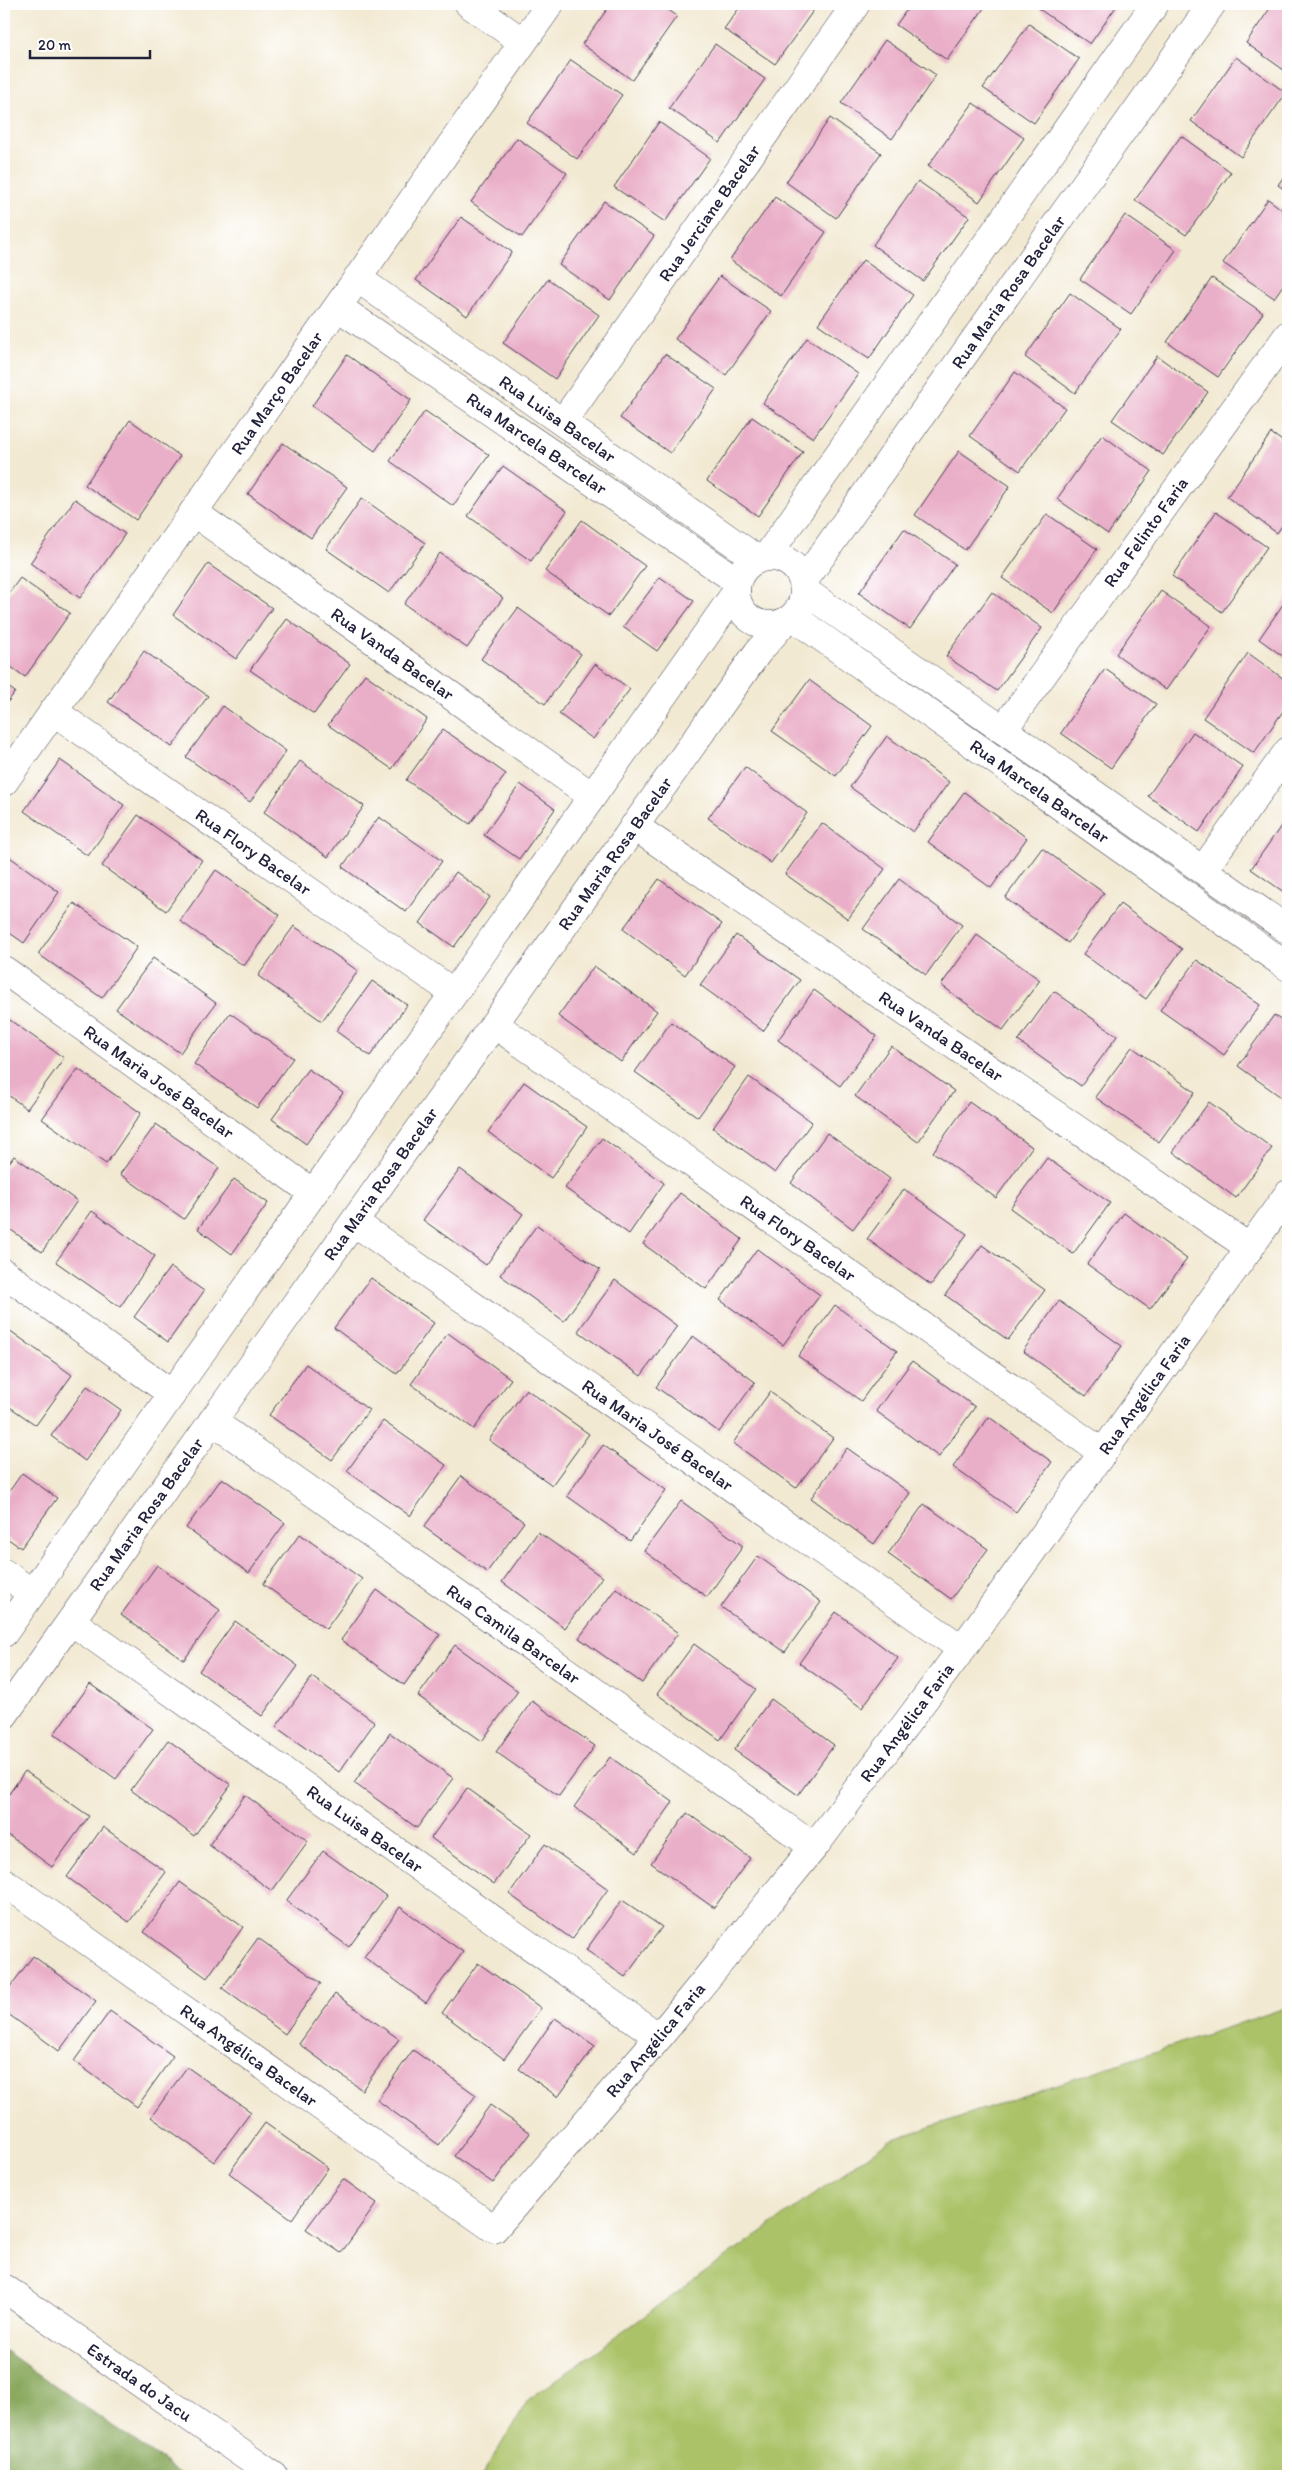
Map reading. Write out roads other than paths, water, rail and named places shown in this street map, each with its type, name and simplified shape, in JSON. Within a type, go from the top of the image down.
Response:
[{"type":"street","points":[[469,4],[523,42]]},
{"type":"street","name":"Rua Março Bacelar","points":[[4,782],[550,4]]},
{"type":"street","name":"Rua Jerciane Bacelar","points":[[563,422],[856,4]]},
{"type":"street","points":[[4,1633],[592,796],[737,587],[741,572],[762,558],[1155,4]]},
{"type":"street","name":"Rua Maria Rosa Bacelar","points":[[804,586],[1212,4]]},
{"type":"street","name":"Rua Luisa Bacelar","points":[[358,278],[563,422],[762,558]]},
{"type":"street","name":"Rua Marcela Barcelar","points":[[338,306],[737,587]]},
{"type":"street","name":"Rua Felinto Faria","points":[[1003,730],[1288,335]]},
{"type":"street","name":"Rua Vanda Bacelar","points":[[193,512],[592,796]]},
{"type":"street","points":[[737,587],[742,610],[756,622],[766,625],[788,620],[800,609],[804,586],[794,565],[786,560],[762,558]]},
{"type":"street","name":"Rua Marcela Barcelar","points":[[804,586],[1003,730],[1288,930]]},
{"type":"street","name":"Rua Maria Rosa Bacelar","points":[[4,1715],[758,652],[788,620]]},
{"type":"street","name":"Rua Marcela Barcelar","points":[[788,620],[1288,967]]},
{"type":"street","name":"Rua Flory Bacelar","points":[[53,711],[454,993]]},
{"type":"street","points":[[1203,870],[1288,751]]},
{"type":"street","name":"Rua Vanda Bacelar","points":[[634,826],[1250,1248]]},
{"type":"street","name":"Rua Maria José Bacelar","points":[[4,970],[313,1194]]},
{"type":"street","name":"Rua Flory Bacelar","points":[[494,1024],[1103,1453]]},
{"type":"street","name":"Rua Angélica Faria","points":[[494,2229],[660,2037],[814,1846],[962,1649],[1288,1194]]},
{"type":"street","name":"Rua Maria José Bacelar","points":[[354,1222],[962,1649]]},
{"type":"street","points":[[4,1273],[172,1394]]},
{"type":"street","name":"Rua Camila Barcelar","points":[[212,1421],[814,1846]]},
{"type":"street","points":[[4,1573],[32,1593]]},
{"type":"street","name":"Rua Luisa Bacelar","points":[[70,1621],[660,2037]]},
{"type":"street","name":"Rua Angélica Bacelar","points":[[4,1882],[494,2229]]},
{"type":"street","name":"Estrada do Jacu","points":[[4,2288],[274,2476]]}]
